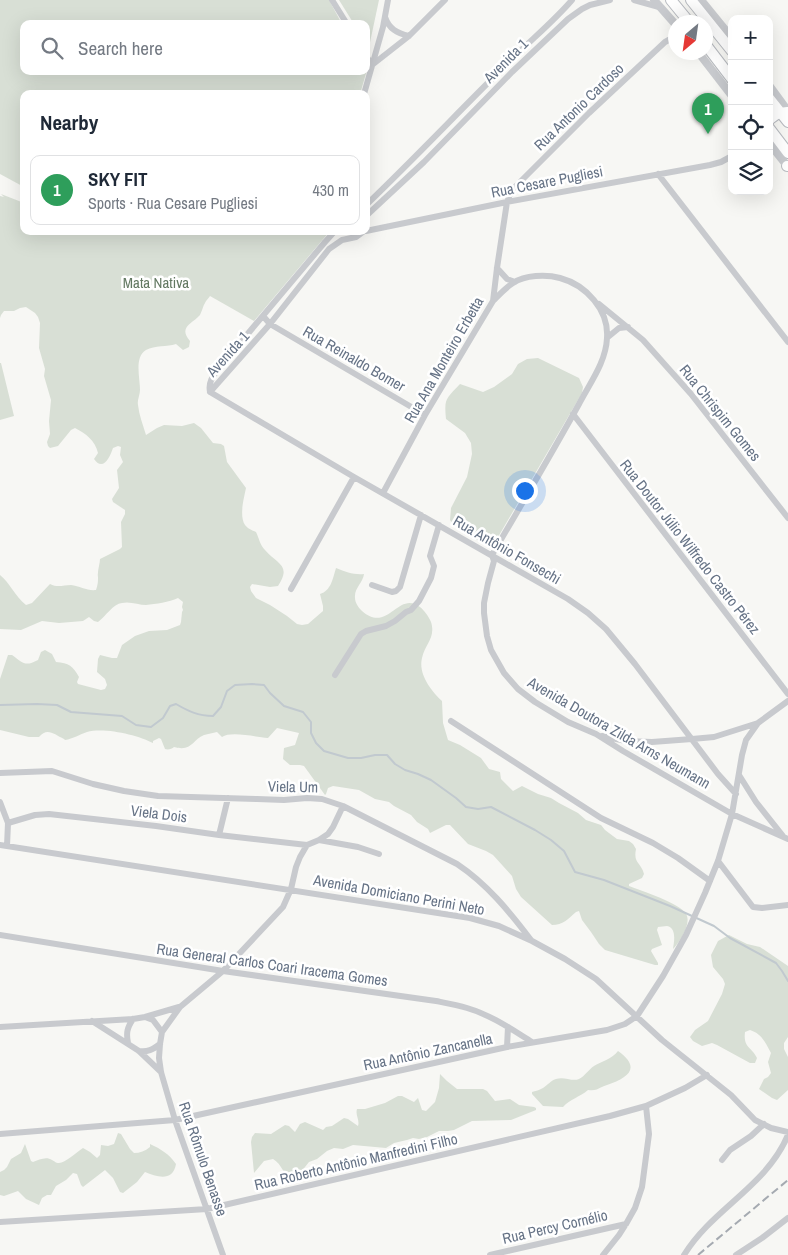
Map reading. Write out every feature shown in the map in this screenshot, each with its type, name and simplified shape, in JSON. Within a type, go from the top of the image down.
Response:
[{"type":"main road","points":[[671,0],[683,15]]},
{"type":"main road","points":[[691,0],[728,46]]},
{"type":"main road","points":[[713,54],[728,74]]},
{"type":"main road","points":[[773,101],[786,112],[788,122]]},
{"type":"main road","points":[[773,116],[786,112]]},
{"type":"main road","points":[[773,133],[788,153]]},
{"type":"street","points":[[332,0],[344,20]]},
{"type":"street","points":[[370,72],[388,0]]},
{"type":"street","points":[[372,65],[409,36],[445,0]]},
{"type":"street","name":"Avenida 1","points":[[370,201],[572,0]]},
{"type":"street","name":"Avenida 1","points":[[370,212],[424,162],[512,72],[568,19],[590,5],[610,0]]},
{"type":"street","points":[[634,0],[661,8]]},
{"type":"street","points":[[654,0],[668,16]]},
{"type":"street","points":[[701,0],[728,33]]},
{"type":"street","points":[[385,16],[387,23],[394,31],[409,36]]},
{"type":"street","name":"Rua Antonio Cardoso","points":[[507,202],[515,186],[589,113],[668,40]]},
{"type":"street","points":[[704,60],[728,91]]},
{"type":"street","points":[[365,90],[369,75]]},
{"type":"street","points":[[773,92],[786,112]]},
{"type":"street","points":[[773,148],[788,166]]},
{"type":"street","name":"Rua Cesare Pugliesi","points":[[370,230],[507,202],[710,165],[728,158]]},
{"type":"street","points":[[658,174],[788,342]]},
{"type":"street","name":"Rua Ana Monteiro Erbetta","points":[[383,493],[493,301],[507,202]]},
{"type":"street","name":"Avenida 1","points":[[210,392],[209,386],[212,378],[332,235]]},
{"type":"street","name":"Avenida 1","points":[[210,392],[270,324],[329,249],[342,240],[359,235]]},
{"type":"street","points":[[497,268],[507,279],[515,282]]},
{"type":"street","name":"Rua Chrispim Gomes","points":[[493,301],[515,282],[537,276],[551,275],[567,279],[584,290],[642,340],[691,394],[788,518]]},
{"type":"street","name":"Rua Chrispim Gomes","points":[[597,302],[606,323],[608,337]]},
{"type":"street","name":"Rua Reinaldo Bomer","points":[[263,316],[270,324],[426,415]]},
{"type":"street","points":[[492,555],[604,356],[608,337],[619,328],[628,327]]},
{"type":"street","name":"Rua Antônio Fonsechi","points":[[210,392],[354,477],[568,599],[588,613],[606,629],[635,664],[718,774],[736,794]]},
{"type":"street","name":"Rua Doutor Júlio Wilfredo Castro Pérez","points":[[573,414],[788,694]]},
{"type":"street","points":[[291,589],[354,477]]},
{"type":"street","points":[[372,585],[392,592],[400,587],[421,515]]},
{"type":"street","points":[[334,675],[360,634],[386,626],[395,621],[411,610],[419,600],[431,578],[434,566],[430,556],[439,525]]},
{"type":"street","name":"Avenida Doutora Zilda Arns Neumann","points":[[492,555],[494,561],[493,569],[488,583],[484,613],[487,636],[491,650],[504,673],[518,689],[568,722],[596,734],[732,814],[786,838]]},
{"type":"street","points":[[596,734],[643,742],[714,737],[758,723],[788,701]]},
{"type":"street","points":[[451,721],[601,818],[653,843],[710,881]]},
{"type":"street","name":"Rua Antônio Zancanella","points":[[0,1134],[175,1120],[507,1047],[607,1030],[625,1024],[637,1016],[663,976],[691,924],[710,881],[732,814],[746,740],[758,723]]},
{"type":"street","name":"Viela Um","points":[[0,773],[52,771],[93,784],[158,796],[284,800],[322,799],[343,806],[457,864],[469,872],[495,895],[532,941]]},
{"type":"street","name":"Avenida Doutora Zilda Arns Neumann","points":[[739,775],[756,802],[786,838]]},
{"type":"street","points":[[219,835],[228,798]]},
{"type":"street","points":[[0,802],[8,823],[3,846]]},
{"type":"street","points":[[139,1051],[152,1050],[160,1044],[162,1032],[180,1007],[223,971],[283,907],[291,889],[296,867],[307,845],[328,834],[343,806]]},
{"type":"street","name":"Viela Dois","points":[[8,823],[35,815],[49,814],[307,845]]},
{"type":"street","points":[[319,840],[358,847],[380,854]]},
{"type":"street","name":"Avenida Domiciano Perini Neto","points":[[3,846],[291,889],[470,918],[499,926],[532,941],[596,979],[662,1040],[731,1095],[755,1120],[771,1128],[788,1133]]},
{"type":"street","points":[[718,861],[753,907],[762,908],[788,905]]},
{"type":"street","name":"Rua General Carlos Coari Iracema Gomes","points":[[0,935],[223,971],[436,1001],[481,1013],[532,1042]]},
{"type":"street","points":[[0,1027],[133,1019],[180,1007]]},
{"type":"street","points":[[145,1017],[153,1020],[162,1032]]},
{"type":"street","points":[[128,1043],[127,1027],[133,1019]]},
{"type":"street","points":[[92,1021],[139,1051],[161,1072]]},
{"type":"street","points":[[507,1047],[508,1027]]},
{"type":"street","name":"Rua Rômulo Benasse","points":[[160,1044],[161,1072],[175,1120],[223,1255]]},
{"type":"street","name":"Rua Roberto Antônio Manfredini Filho","points":[[0,1222],[207,1209],[610,1116],[646,1106],[685,1088],[707,1075]]},
{"type":"street","points":[[603,1255],[626,1224],[635,1208],[642,1187],[649,1134],[646,1106]]},
{"type":"street","points":[[722,1160],[730,1150],[751,1136],[764,1124]]},
{"type":"street","points":[[684,1255],[706,1227],[764,1173],[783,1146],[788,1133]]},
{"type":"street","points":[[736,1255],[788,1218]]},
{"type":"street","name":"Rua Percy Cornélio","points":[[490,1255],[626,1224]]},
{"type":"green space","points":[[0,0],[329,0],[340,20],[20,20],[20,75],[366,75],[361,90],[20,90],[20,185],[0,174]]},
{"type":"green space","points":[[339,0],[379,0],[370,42],[370,20],[352,20]]},
{"type":"green space","name":"Mata Nativa","points":[[1,194],[20,201],[20,235],[327,235],[254,321],[210,296],[205,302],[200,315],[186,329],[185,332],[190,341],[189,347],[183,350],[176,344],[153,347],[142,353],[139,363],[140,390],[138,403],[146,435],[164,425],[182,426],[194,423],[201,428],[213,443],[224,446],[227,462],[246,488],[242,512],[243,521],[245,525],[256,532],[263,548],[281,565],[284,573],[278,586],[270,587],[252,584],[250,587],[251,591],[256,598],[270,605],[297,624],[308,624],[323,611],[320,594],[329,587],[336,568],[350,573],[364,574],[356,591],[355,600],[361,610],[371,617],[379,618],[405,604],[412,603],[423,610],[431,622],[432,632],[423,653],[422,670],[426,682],[442,701],[443,723],[448,740],[481,758],[489,769],[500,772],[501,779],[513,791],[522,786],[551,798],[578,813],[586,820],[601,825],[617,839],[629,841],[636,849],[636,860],[644,874],[642,878],[629,884],[629,886],[669,902],[686,914],[686,927],[682,937],[673,949],[674,932],[672,929],[667,926],[658,927],[657,930],[662,945],[651,951],[658,965],[605,950],[582,920],[579,911],[562,923],[552,925],[521,897],[512,876],[493,855],[468,844],[450,825],[430,833],[428,829],[417,822],[411,815],[389,802],[375,799],[359,790],[333,786],[328,788],[325,795],[304,766],[290,765],[283,759],[284,748],[295,745],[299,733],[277,728],[268,738],[237,734],[222,737],[217,732],[200,737],[185,748],[174,747],[165,749],[159,738],[153,741],[153,743],[111,731],[87,732],[65,740],[51,732],[45,732],[39,737],[29,737],[0,730],[0,679],[8,655],[12,655],[27,664],[38,660],[41,652],[45,650],[52,654],[56,662],[67,664],[75,670],[79,677],[78,684],[101,690],[105,689],[107,685],[105,679],[97,672],[100,655],[117,658],[122,645],[135,636],[149,631],[167,630],[180,625],[183,610],[183,602],[178,598],[146,605],[125,603],[116,606],[98,622],[89,617],[83,621],[59,623],[42,621],[21,630],[0,629],[0,575],[26,605],[32,603],[50,584],[58,586],[71,585],[96,590],[100,559],[122,547],[121,522],[125,514],[125,510],[113,502],[112,499],[119,488],[117,470],[123,462],[120,455],[121,447],[113,448],[108,459],[103,464],[97,463],[94,459],[98,453],[97,448],[86,435],[75,428],[71,430],[58,446],[50,448],[48,446],[51,400],[39,348],[40,323],[38,317],[26,307],[14,311],[4,311],[0,318],[0,196],[4,197]]},
{"type":"green space","points":[[538,358],[579,378],[583,387],[582,393],[494,544],[487,546],[464,532],[450,520],[451,508],[467,477],[472,454],[471,443],[465,433],[446,419],[445,407],[447,399],[460,384],[483,392],[494,387],[512,374],[518,364],[527,359]]},
{"type":"green space","points":[[0,363],[14,416],[0,420]]},
{"type":"green space","points":[[729,935],[747,944],[760,947],[788,966],[788,1037],[784,1043],[784,1049],[788,1057],[788,1090],[777,1100],[759,1089],[764,1079],[771,1073],[768,1062],[771,1053],[758,1034],[750,1030],[745,1032],[745,1041],[757,1058],[755,1063],[750,1063],[712,1043],[702,1046],[690,1037],[695,1030],[708,1021],[722,994],[725,984],[713,967],[711,955],[718,941]]},
{"type":"green space","points":[[618,1051],[625,1057],[631,1067],[626,1076],[621,1079],[596,1090],[588,1090],[563,1107],[543,1106],[532,1094],[532,1092],[542,1089],[556,1079],[579,1079],[592,1067],[610,1058]]},
{"type":"green space","points":[[440,1074],[457,1089],[483,1089],[495,1101],[510,1099],[519,1105],[534,1107],[536,1110],[511,1120],[472,1121],[454,1130],[439,1131],[427,1137],[413,1138],[394,1143],[386,1148],[353,1145],[343,1149],[334,1148],[309,1162],[301,1172],[291,1172],[293,1182],[273,1159],[264,1161],[254,1173],[251,1142],[255,1133],[271,1134],[285,1125],[295,1132],[300,1124],[305,1122],[323,1130],[344,1118],[358,1126],[357,1109],[365,1109],[385,1103],[398,1096],[414,1102],[418,1098],[422,1110],[426,1111],[435,1102]]},
{"type":"green space","points":[[118,1133],[121,1134],[134,1153],[146,1150],[150,1147],[150,1144],[171,1157],[176,1164],[172,1174],[164,1177],[145,1172],[137,1182],[123,1193],[120,1192],[113,1178],[105,1170],[83,1187],[77,1174],[73,1173],[56,1186],[51,1195],[42,1198],[39,1205],[26,1199],[18,1191],[4,1196],[0,1195],[0,1172],[7,1167],[11,1159],[21,1153],[25,1144],[31,1161],[47,1158],[56,1163],[62,1163],[83,1148],[97,1158],[100,1155],[101,1145],[108,1146],[114,1144]]},
{"type":"waterway","points":[[0,705],[57,705],[71,712],[122,716],[136,725],[151,727],[163,718],[170,706],[176,704],[193,713],[213,716],[221,707],[227,691],[235,685],[264,685],[284,706],[303,712],[311,722],[311,733],[316,743],[324,751],[348,758],[387,755],[395,764],[405,770],[431,780],[466,807],[478,809],[491,807],[535,830],[564,851],[575,872],[604,880],[714,926],[730,938],[776,963],[788,981]]},
{"type":"railway","points":[[698,1255],[788,1180]]},
{"type":"place","name":"SKY FIT","points":[[708,134]]}]
